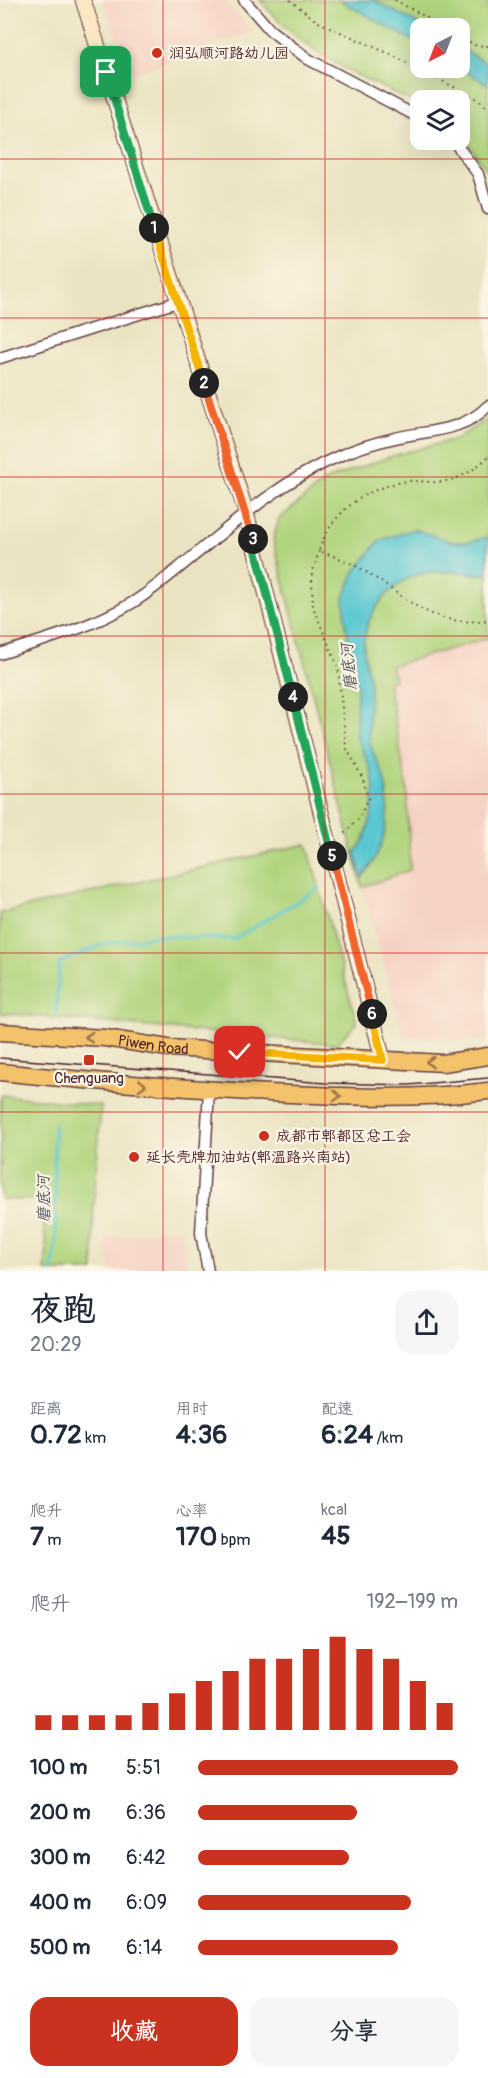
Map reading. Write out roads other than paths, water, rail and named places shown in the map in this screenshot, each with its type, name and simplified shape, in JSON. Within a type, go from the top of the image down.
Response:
[{"type":"main road","name":"Piwen Road","points":[[0,1032],[105,1038],[168,1048],[443,1063],[488,1056]]},
{"type":"main road","points":[[0,1072],[117,1084],[397,1098],[488,1091]]},
{"type":"street","points":[[83,0],[177,302],[246,512],[383,1060]]},
{"type":"street","points":[[244,0],[270,30],[308,59],[410,113]]},
{"type":"street","points":[[460,150],[478,174],[488,209]]},
{"type":"street","points":[[0,358],[177,302]]},
{"type":"street","points":[[0,654],[114,613],[146,594],[246,512],[299,477],[339,456],[390,439],[448,429],[474,419],[488,406]]},
{"type":"street","points":[[208,1271],[201,1233],[209,1089]]},
{"type":"water","points":[[339,0],[374,0],[410,20],[410,39]]},
{"type":"water","points":[[470,53],[488,64],[488,85],[470,74]]},
{"type":"water","points":[[414,529],[458,542],[488,537],[488,574],[429,572],[409,578],[388,593],[368,625],[364,650],[370,686],[369,734],[372,750],[383,775],[388,802],[382,843],[362,878],[355,853],[364,840],[371,818],[374,789],[372,773],[356,735],[357,685],[346,627],[344,598],[354,573],[379,541]]},
{"type":"waterway","name":"磨底河","points":[[56,1014],[59,963],[104,944],[156,936],[234,939],[320,888]]},
{"type":"waterway","name":"磨底河","points":[[52,1271],[56,1241],[54,1126]]},
{"type":"tram line","points":[[0,1058],[326,1083],[409,1085],[488,1078]]},
{"type":"place","name":"润弘顺河路幼儿园","points":[[157,53]]},
{"type":"place","name":"Chenguang","points":[[89,1060]]},
{"type":"place","name":"成都市郫都区总工会","points":[[264,1136]]},
{"type":"place","name":"延长壳牌加油站(郫温路兴南站)","points":[[134,1157]]}]
